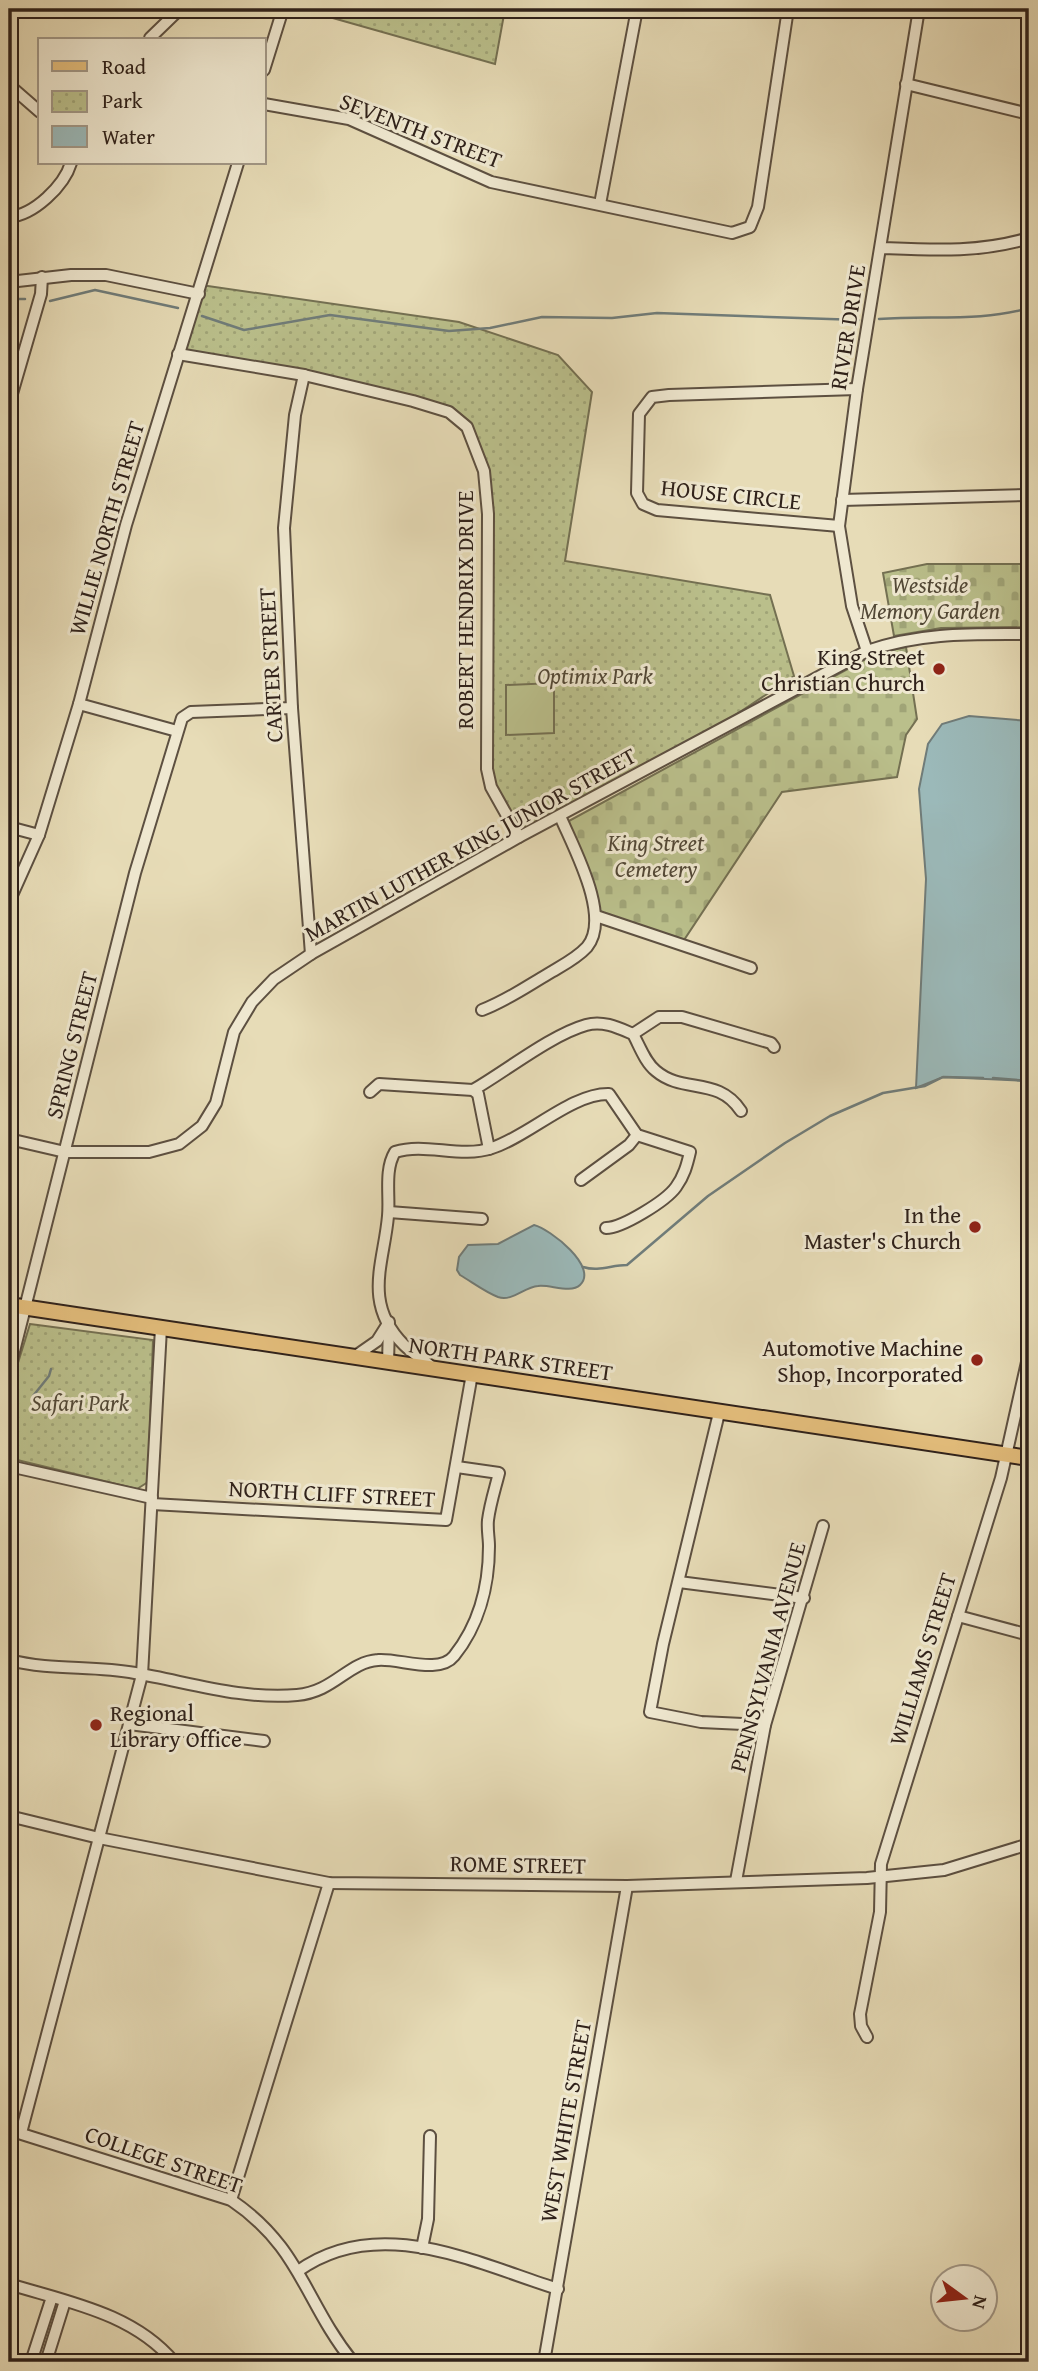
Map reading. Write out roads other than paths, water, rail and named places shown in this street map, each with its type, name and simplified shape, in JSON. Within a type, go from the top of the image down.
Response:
[{"type":"main road","name":"NORTH PARK STREET","points":[[9,1305],[1029,1458]]},
{"type":"street","points":[[150,38],[180,9]]},
{"type":"street","points":[[266,64],[283,9]]},
{"type":"street","points":[[600,204],[637,9]]},
{"type":"street","name":"SEVENTH STREET","points":[[266,103],[349,119],[491,182],[732,233],[750,227],[758,207],[788,9]]},
{"type":"street","name":"RIVER DRIVE","points":[[867,651],[852,606],[839,526],[857,389],[919,9]]},
{"type":"street","points":[[906,83],[1029,114]]},
{"type":"street","points":[[9,85],[38,110]]},
{"type":"street","points":[[9,217],[29,212],[42,201],[63,180],[71,164]]},
{"type":"street","name":"WILLIE NORTH STREET","points":[[9,902],[39,835],[79,704],[126,525],[238,164]]},
{"type":"street","points":[[881,248],[954,251],[1002,246],[1029,238]]},
{"type":"street","points":[[9,282],[42,277],[106,275],[199,294]]},
{"type":"street","points":[[9,404],[41,294],[42,277]]},
{"type":"street","name":"ROBERT HENDRIX DRIVE","points":[[178,354],[304,375],[449,412],[467,427],[477,447],[484,471],[488,514],[487,769],[494,793],[519,838]]},
{"type":"street","name":"CARTER STREET","points":[[304,375],[295,415],[284,528],[292,708],[310,954]]},
{"type":"street","name":"HOUSE CIRCLE","points":[[839,526],[656,510],[643,504],[637,494],[639,415],[652,397],[857,389]]},
{"type":"street","points":[[842,499],[1029,495]]},
{"type":"street","name":"MARTIN LUTHER KING JUNIOR STREET","points":[[9,1139],[65,1153],[149,1152],[179,1144],[202,1126],[216,1104],[234,1031],[252,1003],[274,979],[310,954],[867,651],[898,640],[935,635],[1029,634]]},
{"type":"street","points":[[79,704],[177,731],[182,718],[191,712],[292,708]]},
{"type":"street","name":"SPRING STREET","points":[[9,1371],[135,873],[177,731]]},
{"type":"street","points":[[482,1010],[500,1003],[574,959],[589,945],[596,927],[596,916],[583,871],[560,816]]},
{"type":"street","points":[[9,827],[39,835]]},
{"type":"street","points":[[596,916],[751,968]]},
{"type":"street","points":[[633,1034],[659,1017],[682,1017],[774,1046]]},
{"type":"street","points":[[370,1092],[379,1084],[473,1090],[586,1025],[613,1025],[633,1034],[646,1060],[657,1073],[732,1096],[741,1111]]},
{"type":"street","points":[[473,1090],[478,1094],[489,1149]]},
{"type":"street","points":[[433,1368],[403,1344],[389,1322],[377,1286],[389,1212],[389,1169],[395,1152],[407,1149],[474,1152],[489,1149],[520,1138],[576,1103],[599,1094],[609,1094],[637,1135],[690,1152],[685,1173],[674,1190],[636,1216],[614,1228],[606,1228]]},
{"type":"street","points":[[581,1180],[629,1145],[637,1135]]},
{"type":"street","points":[[389,1212],[482,1219]]},
{"type":"street","points":[[354,1357],[377,1340],[389,1322]]},
{"type":"street","points":[[387,1363],[389,1322]]},
{"type":"street","points":[[21,2133],[142,1675],[161,1328]]},
{"type":"street","name":"WILLIAMS STREET","points":[[878,1877],[1007,1455],[1029,1353]]},
{"type":"street","name":"NORTH CLIFF STREET","points":[[9,1466],[152,1501],[446,1520],[472,1374]]},
{"type":"street","points":[[719,1413],[650,1712],[701,1722],[765,1725]]},
{"type":"street","points":[[9,1660],[39,1667],[142,1675],[217,1690],[298,1695],[325,1689],[359,1664],[375,1660],[434,1665],[452,1659],[474,1623],[485,1588],[488,1522],[499,1474],[457,1467]]},
{"type":"street","name":"PENNSYLVANIA AVENUE","points":[[736,1881],[765,1725],[824,1526]]},
{"type":"street","points":[[679,1582],[804,1598]]},
{"type":"street","points":[[958,1616],[1029,1635]]},
{"type":"street","points":[[129,1724],[264,1741]]},
{"type":"street","name":"ROME STREET","points":[[9,1816],[99,1838],[329,1883],[627,1886],[878,1877],[944,1870],[1029,1844]]},
{"type":"street","points":[[867,2037],[861,2026],[860,2014],[880,1912],[878,1877]]},
{"type":"street","points":[[231,2200],[329,1883]]},
{"type":"street","name":"WEST WHITE STREET","points":[[544,2362],[627,1886]]},
{"type":"street","name":"COLLEGE STREET","points":[[9,2130],[231,2200],[270,2230],[353,2362]]},
{"type":"street","points":[[422,2248],[429,2200],[430,2136]]},
{"type":"street","points":[[298,2271],[325,2256],[363,2244],[383,2242],[422,2248],[558,2289]]},
{"type":"street","points":[[9,2284],[132,2326],[162,2348],[174,2362]]},
{"type":"street","points":[[52,2297],[32,2358],[46,2360],[65,2301]]},
{"type":"water","points":[[969,716],[1029,721],[1029,1081],[943,1077],[916,1088],[926,879],[919,789],[928,744],[942,724]]},
{"type":"water","points":[[534,1225],[561,1241],[578,1259],[584,1277],[576,1288],[538,1286],[503,1298],[460,1275],[457,1270],[459,1257],[468,1245],[498,1244]]},
{"type":"waterway","points":[[50,301],[95,290],[178,308]]},
{"type":"waterway","points":[[9,299],[25,299]]},
{"type":"waterway","points":[[879,319],[973,317],[1029,308]]},
{"type":"waterway","points":[[202,316],[244,330],[330,315],[449,331],[490,328],[542,317],[612,318],[657,313],[859,320]]},
{"type":"waterway","points":[[583,1267],[600,1269],[627,1265],[708,1196],[830,1116],[883,1093],[925,1086],[943,1077],[983,1078]]},
{"type":"waterway","points":[[993,1078],[1029,1081]]},
{"type":"waterway","points":[[33,1396],[49,1376],[51,1369]]},
{"type":"place","name":"King Street Christian Church","points":[[939,669]]},
{"type":"place","name":"In the Master's Church","points":[[975,1227]]},
{"type":"place","name":"Automotive Machine Shop, Incorporated","points":[[977,1360]]},
{"type":"place","name":"Regional Library Office","points":[[96,1725]]},
{"type":"park label","name":"Westside Memory Garden","points":[[930,597]]},
{"type":"park label","name":"Optimix Park","points":[[595,675]]},
{"type":"park label","name":"King Street Cemetery","points":[[656,855]]},
{"type":"park label","name":"Safari Park","points":[[80,1402]]}]
